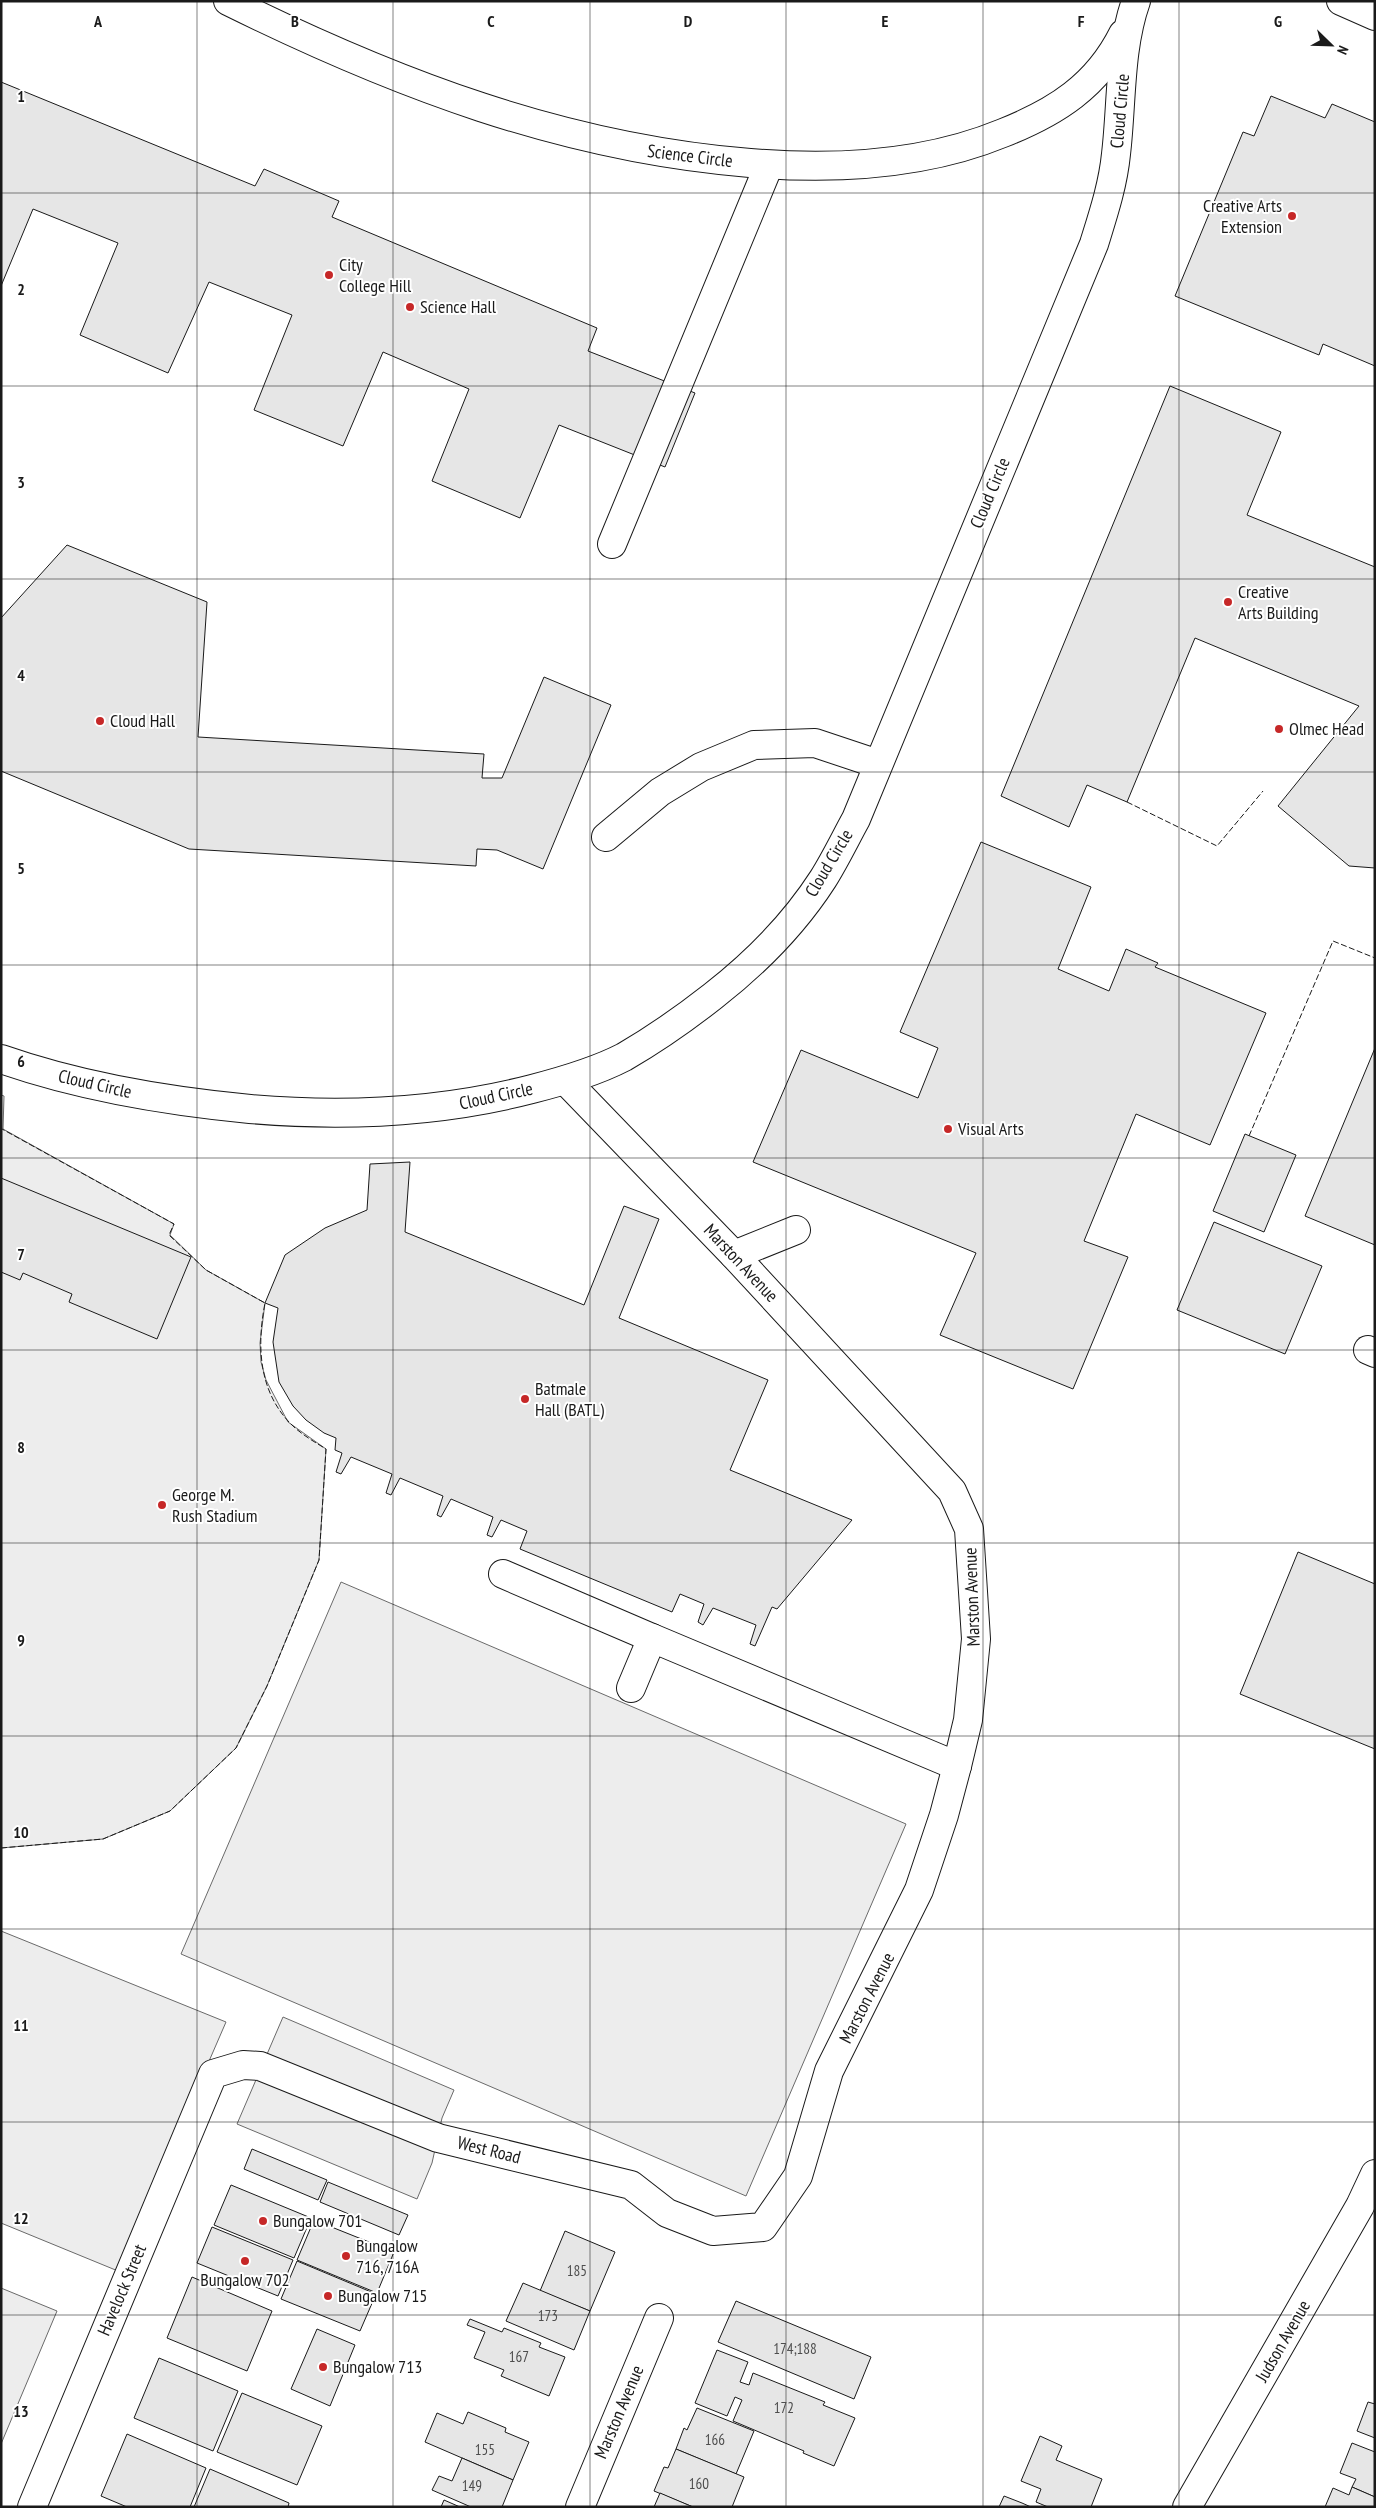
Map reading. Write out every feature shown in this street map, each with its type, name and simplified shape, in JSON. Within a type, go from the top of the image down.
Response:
[{"type":"street","name":"Science Circle","points":[[228,1],[293,33],[391,75],[487,109],[559,131],[634,149],[712,160],[769,165],[871,164],[913,160],[970,147],[1025,124],[1076,94],[1096,76],[1111,57],[1132,12]]},
{"type":"street","points":[[1341,1],[1375,16]]},
{"type":"street","name":"Cloud Circle","points":[[1,1059],[88,1085],[160,1098],[296,1112],[361,1113],[427,1109],[490,1100],[566,1081],[624,1056],[682,1020],[734,979],[775,939],[823,879],[856,819],[1094,244],[1107,203],[1116,156],[1132,12]]},
{"type":"street","points":[[612,544],[769,165]]},
{"type":"street","points":[[606,837],[660,792],[701,767],[754,745],[815,742],[878,764]]},
{"type":"street","name":"Marston Avenue","points":[[566,1081],[734,1255],[952,1491],[969,1529],[976,1639],[968,1720],[944,1815],[919,1890],[829,2071],[798,2176],[764,2227]]},
{"type":"street","points":[[734,1255],[796,1230]]},
{"type":"street","points":[[503,1574],[957,1766]]},
{"type":"street","points":[[631,1688],[652,1638]]},
{"type":"street","name":"West Road","points":[[213,2074],[243,2065],[260,2066],[438,2138],[631,2185],[667,2213],[713,2231],[764,2227]]},
{"type":"street","name":"Havelock Street","points":[[32,2507],[213,2074]]},
{"type":"street","name":"Judson Avenue","points":[[1187,2507],[1360,2206],[1375,2174]]},
{"type":"street","name":"Marston Avenue","points":[[580,2507],[659,2318]]},
{"type":"shaded area","name":"George M. Rush Stadium","points":[[1,1095],[4,1096],[3,1129],[174,1224],[170,1235],[206,1270],[265,1303],[260,1343],[261,1362],[266,1380],[288,1422],[326,1449],[319,1560],[267,1686],[236,1748],[170,1811],[103,1839],[1,1848]]},
{"type":"shaded area","points":[[341,1582],[906,1824],[746,2196],[181,1954]]},
{"type":"shaded area","points":[[1,1931],[226,2022],[118,2271],[1,2223]]},
{"type":"shaded area","points":[[283,2017],[454,2090],[442,2118],[432,2163],[417,2199],[237,2124]]},
{"type":"shaded area","points":[[1,2288],[57,2311],[1,2444]]},
{"type":"building","name":"Science Hall","points":[[1,82],[255,186],[264,169],[339,201],[332,217],[597,328],[588,351],[695,393],[665,467],[559,425],[520,518],[432,481],[469,389],[383,352],[343,446],[254,410],[292,315],[209,282],[168,373],[80,335],[118,243],[33,209],[1,286]]},
{"type":"building","name":"Creative Arts Extension","points":[[1271,96],[1325,118],[1332,104],[1375,122],[1375,366],[1323,344],[1319,355],[1175,296],[1243,132],[1254,136]]},
{"type":"building","name":"Creative Arts Building","points":[[1170,386],[1281,432],[1247,515],[1375,567],[1375,868],[1349,866],[1278,806],[1359,706],[1195,638],[1127,802],[1087,785],[1069,827],[1001,796]]},
{"type":"building","name":"Cloud Hall","points":[[67,545],[207,602],[198,737],[484,754],[482,778],[502,778],[544,677],[611,705],[543,869],[497,850],[477,849],[476,866],[189,849],[1,771],[1,618]]},
{"type":"building","name":"Visual Arts","points":[[981,842],[1091,887],[1058,969],[1109,991],[1126,949],[1158,963],[1155,967],[1266,1013],[1210,1145],[1136,1114],[1084,1241],[1128,1257],[1073,1389],[940,1335],[976,1253],[753,1162],[801,1050],[918,1098],[938,1048],[900,1032]]},
{"type":"building","points":[[1375,1048],[1375,1245],[1305,1216]]},
{"type":"building","points":[[1245,1134],[1296,1155],[1264,1232],[1213,1211]]},
{"type":"building","name":"Batmale Hall (BATL)","points":[[410,1162],[405,1232],[584,1305],[624,1206],[659,1219],[619,1318],[768,1380],[730,1470],[852,1520],[777,1609],[772,1607],[755,1646],[750,1644],[756,1625],[713,1608],[703,1625],[698,1622],[704,1604],[680,1594],[672,1612],[520,1549],[527,1531],[501,1520],[492,1537],[487,1535],[493,1517],[451,1499],[441,1517],[437,1515],[443,1496],[400,1478],[391,1495],[386,1493],[392,1474],[351,1457],[341,1474],[336,1472],[342,1453],[335,1450],[336,1438],[324,1433],[306,1420],[293,1406],[279,1382],[273,1342],[278,1308],[265,1303],[285,1255],[325,1228],[367,1210],[370,1164]]},
{"type":"building","points":[[1,1178],[191,1257],[157,1339],[69,1302],[72,1294],[23,1273],[20,1280],[1,1272]]},
{"type":"building","points":[[1214,1222],[1322,1266],[1285,1354],[1177,1310]]},
{"type":"building","points":[[1298,1552],[1375,1584],[1375,1749],[1240,1694]]},
{"type":"building","points":[[252,2149],[327,2180],[318,2200],[244,2169]]},
{"type":"building","points":[[328,2182],[408,2215],[399,2235],[320,2202]]},
{"type":"building","name":"Bungalow 701","points":[[231,2185],[311,2218],[294,2258],[214,2225]]},
{"type":"building","name":"Bungalow 716, 716A","points":[[314,2220],[394,2252],[377,2293],[297,2260]]},
{"type":"building","name":"Bungalow 702","points":[[212,2227],[293,2260],[278,2296],[197,2263]]},
{"type":"building","points":[[565,2231],[615,2252],[590,2311],[540,2291]]},
{"type":"building","name":"Bungalow 715","points":[[297,2261],[376,2294],[360,2331],[281,2299]]},
{"type":"building","points":[[192,2277],[272,2311],[247,2371],[167,2338]]},
{"type":"building","points":[[523,2283],[590,2311],[574,2350],[506,2321]]},
{"type":"building","points":[[736,2301],[871,2357],[854,2399],[718,2342]]},
{"type":"building","points":[[470,2319],[502,2332],[504,2328],[541,2343],[539,2347],[565,2357],[549,2396],[501,2376],[504,2370],[474,2358],[485,2332],[467,2325]]},
{"type":"building","name":"Bungalow 713","points":[[317,2329],[355,2345],[330,2406],[291,2389]]},
{"type":"building","points":[[717,2350],[748,2362],[740,2382],[749,2385],[753,2373],[825,2402],[823,2405],[855,2418],[834,2466],[733,2421],[742,2400],[735,2397],[727,2416],[695,2403]]},
{"type":"building","points":[[159,2358],[238,2391],[213,2451],[134,2418]]},
{"type":"building","points":[[242,2393],[322,2426],[297,2485],[217,2452]]},
{"type":"building","points":[[1368,2402],[1375,2404],[1375,2438],[1357,2431]]},
{"type":"building","points":[[697,2408],[754,2431],[736,2474],[676,2449],[684,2428],[687,2430]]},
{"type":"building","points":[[468,2412],[506,2428],[505,2432],[529,2442],[513,2480],[425,2442],[437,2413],[463,2424]]},
{"type":"building","points":[[127,2434],[206,2468],[190,2507],[127,2507],[101,2496]]},
{"type":"building","points":[[1040,2436],[1062,2446],[1056,2460],[1102,2479],[1091,2507],[1048,2507],[1036,2502],[1041,2489],[1021,2481]]},
{"type":"building","points":[[1352,2443],[1375,2452],[1375,2497],[1352,2487],[1356,2479],[1340,2473]]},
{"type":"building","points":[[676,2449],[744,2477],[732,2507],[693,2507],[654,2491],[664,2467],[668,2468]]},
{"type":"building","points":[[462,2458],[513,2480],[502,2507],[471,2507],[432,2490],[439,2476],[452,2481]]},
{"type":"building","points":[[210,2469],[289,2503],[288,2507],[194,2507]]},
{"type":"building","points":[[1352,2487],[1375,2497],[1375,2507],[1325,2507],[1333,2488],[1349,2495]]},
{"type":"building","points":[[660,2493],[693,2507],[654,2507]]},
{"type":"building","points":[[1004,2496],[1022,2503],[1031,2507],[999,2507]]},
{"type":"building","points":[[444,2500],[460,2507],[441,2507]]},
{"type":"fence","points":[[1127,802],[1217,846],[1263,791]]},
{"type":"fence","points":[[1249,1136],[1333,941],[1375,958]]},
{"type":"fence","points":[[1,1848],[103,1839],[170,1811],[236,1748],[267,1686],[319,1560],[326,1449],[306,1437],[293,1426],[279,1409],[271,1395],[262,1366],[261,1334],[265,1303],[206,1270],[169,1235],[174,1224],[2,1129]]},
{"type":"place","name":"Creative Arts Extension","points":[[1292,216]]},
{"type":"place","name":"City College Hill","points":[[329,275]]},
{"type":"place","name":"Science Hall","points":[[410,307]]},
{"type":"place","name":"Creative Arts Building","points":[[1228,602]]},
{"type":"place","name":"Cloud Hall","points":[[100,721]]},
{"type":"place","name":"Olmec Head","points":[[1279,729]]},
{"type":"place","name":"Visual Arts","points":[[948,1129]]},
{"type":"place","name":"Batmale Hall (BATL)","points":[[525,1399]]},
{"type":"place","name":"George M. Rush Stadium","points":[[162,1505]]},
{"type":"place","name":"Bungalow 701","points":[[263,2221]]},
{"type":"place","name":"Bungalow 716, 716A","points":[[346,2256]]},
{"type":"place","name":"Bungalow 702","points":[[245,2261]]},
{"type":"place","name":"Bungalow 715","points":[[328,2296]]},
{"type":"place","name":"Bungalow 713","points":[[323,2367]]}]
